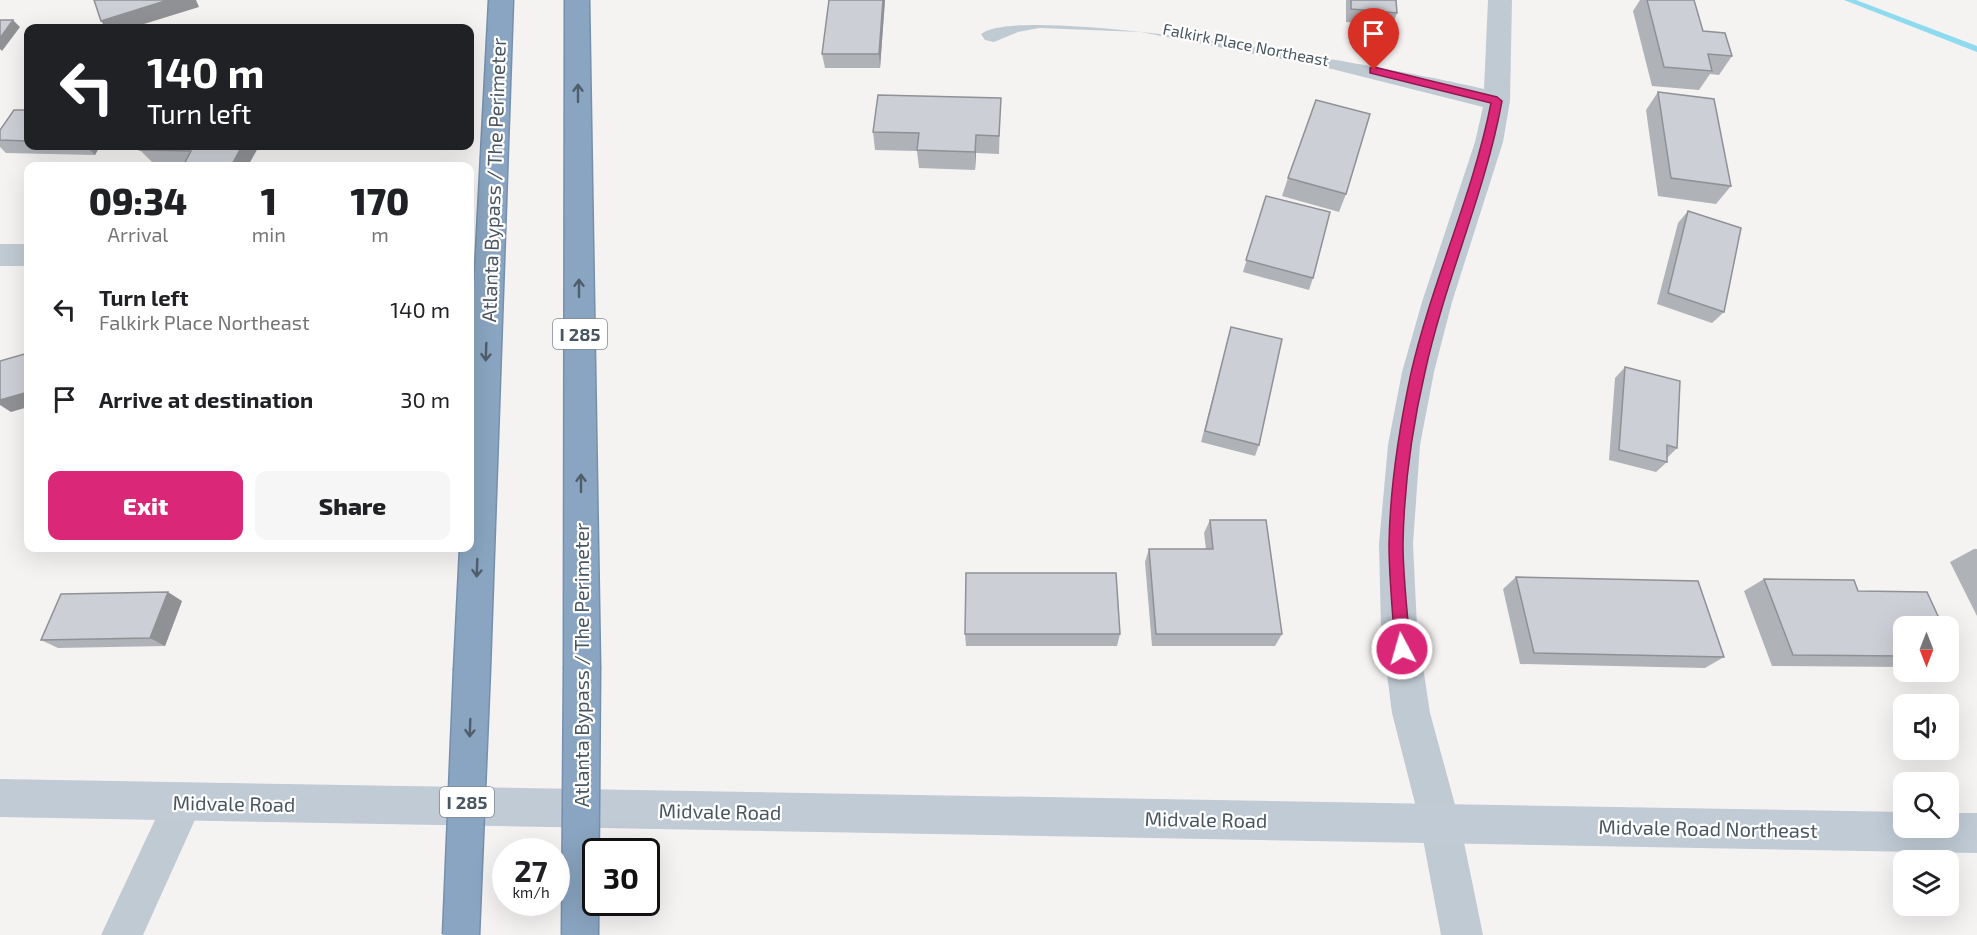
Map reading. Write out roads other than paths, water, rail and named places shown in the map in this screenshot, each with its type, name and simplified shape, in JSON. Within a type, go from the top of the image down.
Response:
[{"type":"highway","name":"Atlanta Bypass / The Perimeter","points":[[462,935],[501,0]]},
{"type":"highway","name":"Atlanta Bypass / The Perimeter","points":[[578,0],[582,668],[580,935]]},
{"type":"street","points":[[1462,935],[1440,823],[1411,713],[1399,627],[1396,544],[1404,445],[1418,372],[1437,302],[1489,142],[1497,101],[1500,0]]},
{"type":"street","name":"Falkirk Place Northeast","points":[[994,34],[1011,25],[1039,20],[1141,24],[1332,60],[1497,101]]},
{"type":"street","points":[[0,255],[24,255]]},
{"type":"street","name":"Midvale Road","points":[[0,798],[1440,823]]},
{"type":"street","points":[[122,935],[184,802]]},
{"type":"street","name":"Midvale Road Northeast","points":[[1440,823],[1977,832]]},
{"type":"waterway","points":[[1848,0],[1977,49]]}]
